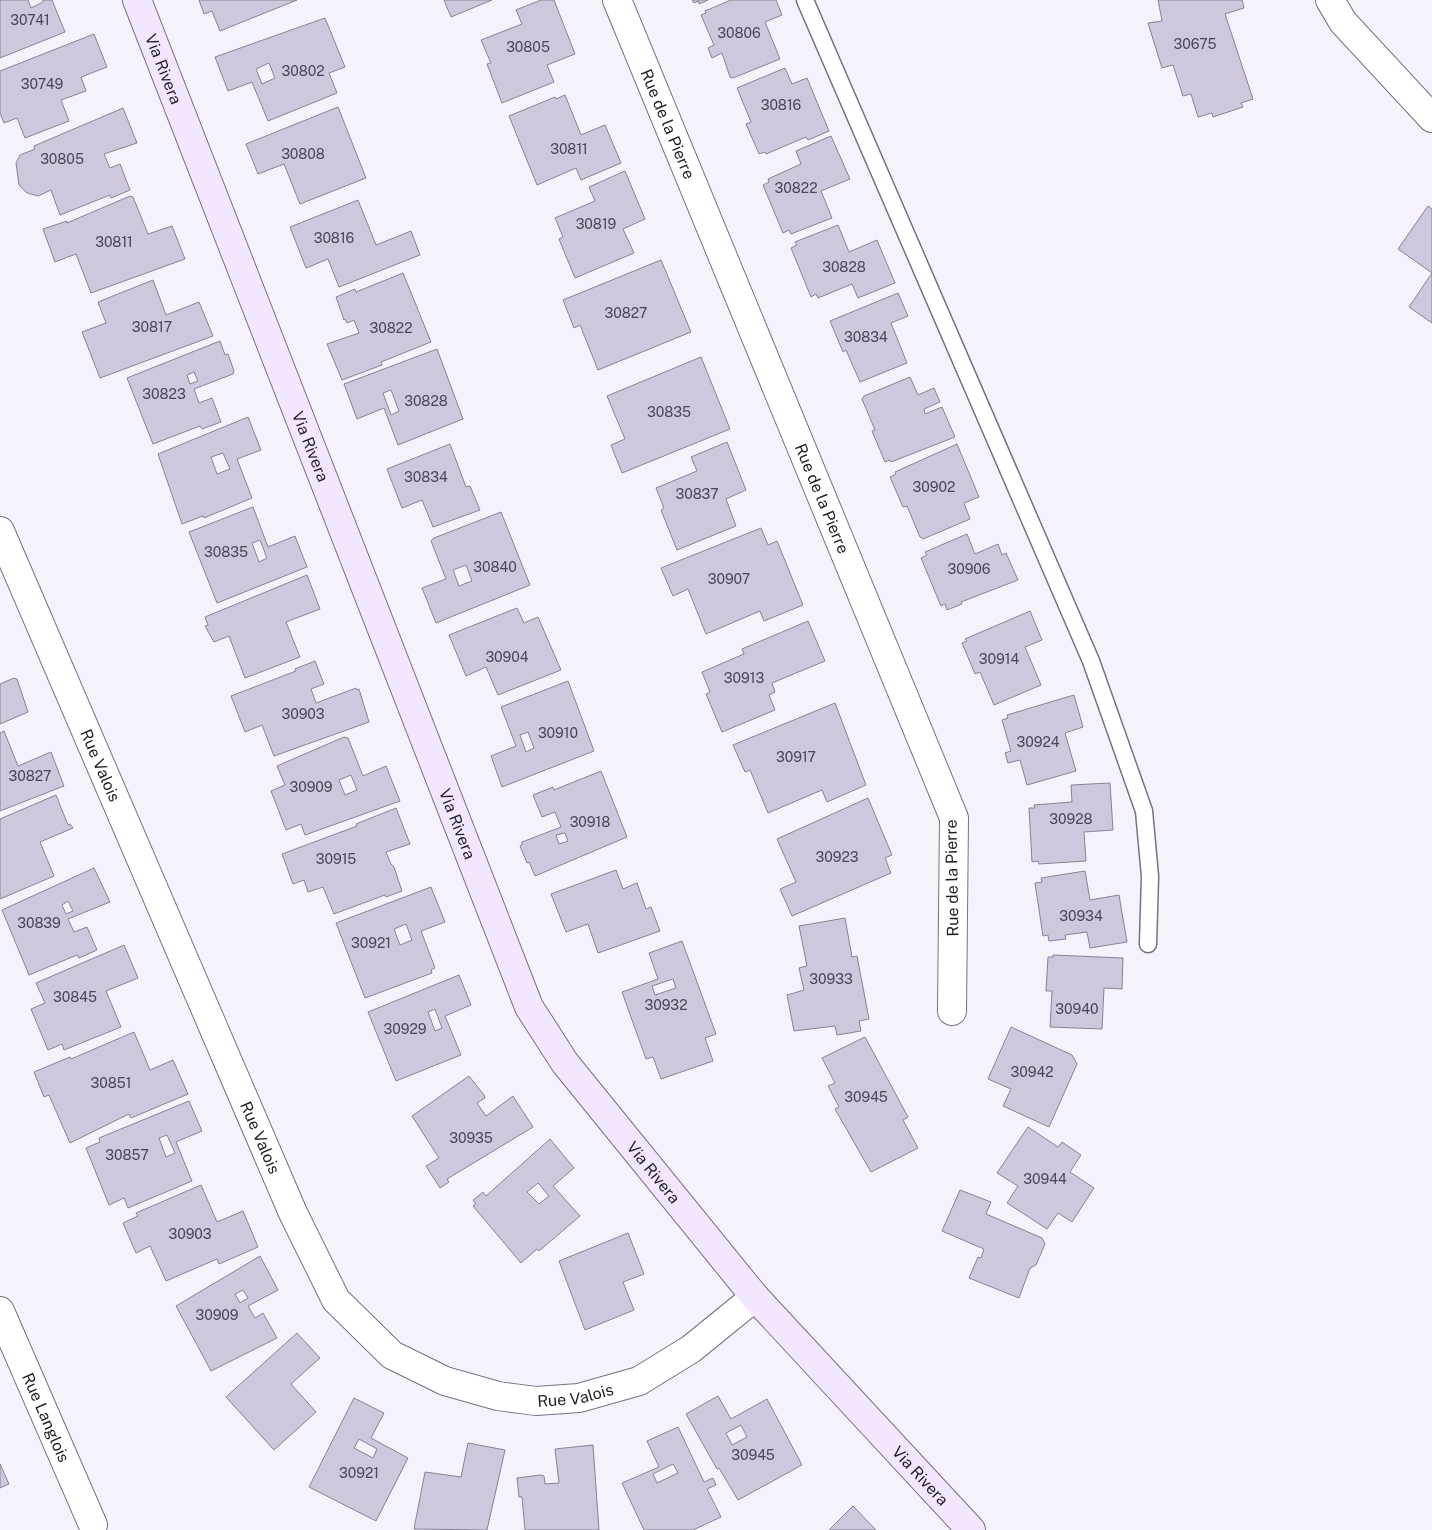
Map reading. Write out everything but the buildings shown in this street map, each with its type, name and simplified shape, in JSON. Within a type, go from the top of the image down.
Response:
[{"type":"street","name":"Via Rivera","points":[[137,0],[529,1007],[565,1063],[755,1297],[971,1530]]},
{"type":"street","name":"Rue de la Pierre","points":[[617,0],[954,818],[952,1011]]},
{"type":"street","points":[[1330,0],[1343,22],[1432,118]]},
{"type":"street","name":"Rue Valois","points":[[0,531],[293,1213],[336,1300],[392,1355],[445,1381],[498,1396],[536,1401],[579,1398],[638,1381],[691,1349],[755,1297]]},
{"type":"street","name":"Rue Langlois","points":[[0,1311],[93,1525]]},
{"type":"lane","points":[[805,0],[1091,661],[1144,811],[1150,876],[1148,944]]}]
